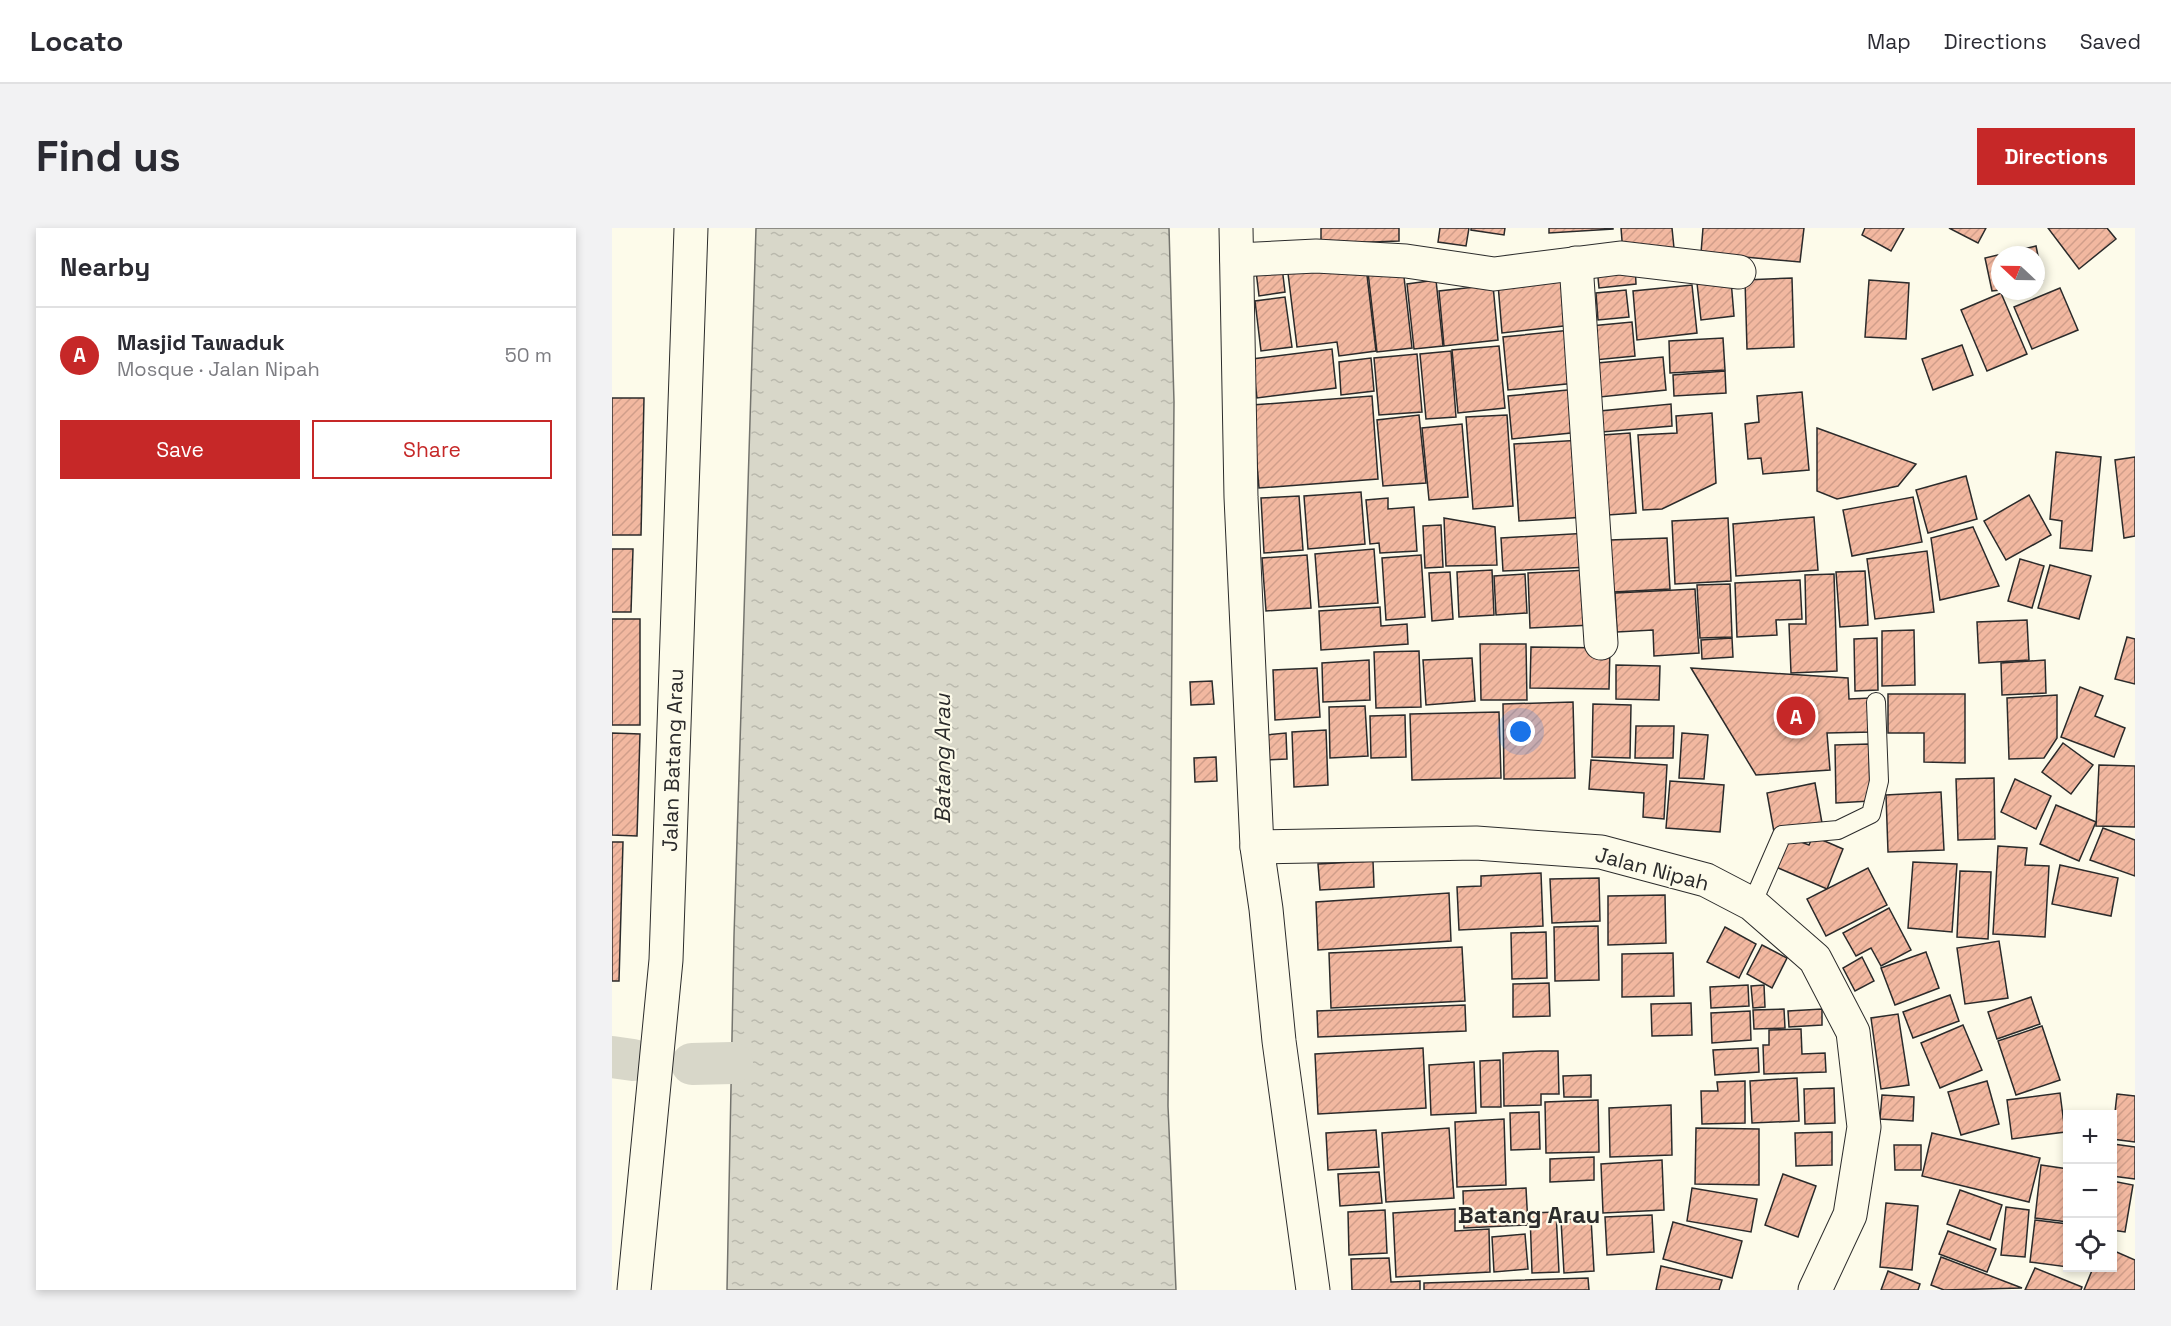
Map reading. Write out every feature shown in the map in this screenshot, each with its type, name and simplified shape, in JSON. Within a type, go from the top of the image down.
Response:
[{"type":"street","name":"Jalan Batang Arau","points":[[633,1290],[666,960],[691,228]]},
{"type":"street","points":[[1313,1290],[1279,1041],[1266,909],[1257,847],[1241,497],[1237,244],[1316,256],[1395,261],[1494,274],[1620,258],[1739,272]]},
{"type":"street","points":[[1576,263],[1601,643]]},
{"type":"street","name":"Jalan Nipah","points":[[1257,847],[1476,843],[1601,852],[1706,880],[1752,904],[1815,959],[1853,1032],[1864,1127],[1850,1215],[1815,1290]]},
{"type":"lane","points":[[1752,904],[1782,836],[1838,830],[1871,814],[1879,781],[1876,702]]},
{"type":"water","points":[[756,228],[1169,228],[1174,402],[1168,1106],[1176,1290],[727,1290],[734,936]]},
{"type":"building","points":[[1321,228],[1399,228],[1399,241],[1321,244]]},
{"type":"building","points":[[1440,228],[1469,228],[1466,246],[1438,242]]},
{"type":"building","points":[[1471,228],[1505,228],[1504,235],[1471,230]]},
{"type":"building","points":[[1549,228],[1613,228],[1613,229],[1549,233]]},
{"type":"building","points":[[1621,228],[1672,228],[1674,248],[1623,253]]},
{"type":"building","points":[[1703,228],[1804,228],[1800,262],[1701,253]]},
{"type":"building","points":[[1865,228],[1904,228],[1891,251],[1862,235]]},
{"type":"building","points":[[1949,228],[1986,228],[1978,243]]},
{"type":"building","points":[[2048,228],[2107,228],[2116,239],[2079,269]]},
{"type":"building","points":[[1991,257],[1991,286],[1985,258]]},
{"type":"building","points":[[1635,264],[1636,284],[1599,288],[1597,267]]},
{"type":"building","points":[[1287,265],[1366,267],[1376,351],[1339,356],[1337,342],[1297,347]]},
{"type":"building","points":[[1282,267],[1285,292],[1259,296],[1256,271]]},
{"type":"building","points":[[1403,268],[1412,348],[1377,352],[1368,272]]},
{"type":"building","points":[[1568,277],[1572,325],[1502,333],[1498,284]]},
{"type":"building","points":[[1792,278],[1794,347],[1747,349],[1745,280]]},
{"type":"building","points":[[1436,280],[1443,346],[1414,349],[1407,284]]},
{"type":"building","points":[[1731,280],[1734,316],[1701,320],[1697,283]]},
{"type":"building","points":[[1869,280],[1909,283],[1906,339],[1865,337]]},
{"type":"building","points":[[1493,285],[1498,340],[1444,346],[1439,291]]},
{"type":"building","points":[[1692,285],[1697,333],[1637,340],[1633,291]]},
{"type":"building","points":[[2060,288],[2078,330],[2032,349],[2014,307],[2031,300],[2045,300],[2045,294]]},
{"type":"building","points":[[1626,290],[1629,317],[1598,320],[1596,293]]},
{"type":"building","points":[[1285,297],[1292,347],[1261,351],[1255,301]]},
{"type":"building","points":[[1991,297],[1991,300],[2004,300],[2027,354],[1987,371],[1961,310]]},
{"type":"building","points":[[1632,322],[1635,356],[1594,360],[1590,326]]},
{"type":"building","points":[[1571,330],[1576,383],[1508,390],[1503,337]]},
{"type":"building","points":[[1723,338],[1725,370],[1670,373],[1669,341]]},
{"type":"building","points":[[1962,345],[1973,375],[1933,390],[1922,359]]},
{"type":"building","points":[[1499,346],[1505,408],[1458,413],[1452,350]]},
{"type":"building","points":[[1332,349],[1336,388],[1257,398],[1252,359]]},
{"type":"building","points":[[1451,351],[1456,417],[1426,419],[1420,354]]},
{"type":"building","points":[[1417,354],[1422,412],[1379,415],[1374,358]]},
{"type":"building","points":[[1663,357],[1666,390],[1600,397],[1597,363]]},
{"type":"building","points":[[1371,358],[1374,391],[1341,395],[1339,362]]},
{"type":"building","points":[[1725,371],[1726,393],[1674,396],[1673,375]]},
{"type":"building","points":[[1577,389],[1581,432],[1512,439],[1508,396]]},
{"type":"building","points":[[1802,392],[1809,470],[1763,474],[1761,458],[1748,459],[1745,424],[1759,422],[1757,396]]},
{"type":"building","points":[[1372,396],[1378,479],[1259,488],[1252,405]]},
{"type":"building","points":[[612,398],[644,398],[641,535],[612,535]]},
{"type":"building","points":[[1671,404],[1672,426],[1602,432],[1600,411]]},
{"type":"building","points":[[1712,413],[1716,483],[1662,509],[1643,510],[1638,435],[1677,433],[1676,416]]},
{"type":"building","points":[[1419,415],[1426,483],[1383,486],[1377,420]]},
{"type":"building","points":[[1507,415],[1513,506],[1473,509],[1466,417]]},
{"type":"building","points":[[1462,424],[1468,497],[1429,500],[1422,428]]},
{"type":"building","points":[[1817,428],[1916,464],[1898,486],[1837,499],[1817,491]]},
{"type":"building","points":[[1630,433],[1636,513],[1608,515],[1603,435]]},
{"type":"building","points":[[1582,440],[1587,517],[1519,521],[1514,444]]},
{"type":"building","points":[[2056,452],[2101,457],[2092,551],[2060,548],[2062,521],[2050,519]]},
{"type":"building","points":[[2135,457],[2135,536],[2124,538],[2115,460]]},
{"type":"building","points":[[1966,476],[1977,519],[1928,533],[1916,490]]},
{"type":"building","points":[[1361,492],[1365,544],[1308,549],[1304,496]]},
{"type":"building","points":[[2029,495],[2051,535],[2006,560],[1984,521]]},
{"type":"building","points":[[1299,496],[1303,550],[1264,553],[1261,498]]},
{"type":"building","points":[[1913,497],[1922,542],[1852,556],[1843,510]]},
{"type":"building","points":[[1388,498],[1388,509],[1414,507],[1417,551],[1380,553],[1379,543],[1370,544],[1366,500]]},
{"type":"building","points":[[1814,517],[1818,570],[1736,576],[1733,524]]},
{"type":"building","points":[[1444,518],[1495,527],[1497,565],[1446,566]]},
{"type":"building","points":[[1728,518],[1731,581],[1675,584],[1672,521]]},
{"type":"building","points":[[1441,525],[1443,567],[1425,568],[1423,526]]},
{"type":"building","points":[[1973,527],[1999,586],[1940,600],[1931,538]]},
{"type":"building","points":[[1589,533],[1591,567],[1503,571],[1501,538]]},
{"type":"building","points":[[1667,538],[1670,589],[1613,592],[1610,540]]},
{"type":"building","points":[[612,549],[633,549],[631,612],[612,612]]},
{"type":"building","points":[[1374,549],[1378,603],[1319,607],[1315,554]]},
{"type":"building","points":[[1927,551],[1934,612],[1875,619],[1867,559]]},
{"type":"building","points":[[1307,555],[1311,608],[1266,611],[1262,558]]},
{"type":"building","points":[[1421,555],[1425,617],[1386,620],[1382,558]]},
{"type":"building","points":[[2020,559],[2044,566],[2032,608],[2008,601]]},
{"type":"building","points":[[2050,565],[2091,576],[2079,619],[2038,608]]},
{"type":"building","points":[[1492,570],[1494,615],[1459,617],[1457,572]]},
{"type":"building","points":[[1589,570],[1592,625],[1530,628],[1528,573]]},
{"type":"building","points":[[1865,571],[1868,625],[1840,627],[1836,572]]},
{"type":"building","points":[[1450,572],[1453,619],[1432,621],[1429,573]]},
{"type":"building","points":[[1525,574],[1527,613],[1496,615],[1494,576]]},
{"type":"building","points":[[1834,574],[1837,671],[1791,673],[1789,624],[1806,624],[1805,575]]},
{"type":"building","points":[[1800,580],[1802,619],[1776,620],[1777,635],[1737,637],[1735,583]]},
{"type":"building","points":[[1730,584],[1732,637],[1700,638],[1697,585]]},
{"type":"building","points":[[1695,589],[1699,653],[1654,656],[1653,630],[1617,632],[1615,593]]},
{"type":"building","points":[[1380,607],[1381,626],[1407,624],[1408,644],[1321,650],[1319,611]]},
{"type":"building","points":[[612,619],[640,619],[640,725],[612,725]]},
{"type":"building","points":[[2027,620],[2029,660],[1979,663],[1977,622]]},
{"type":"building","points":[[1914,630],[1915,685],[1882,686],[1882,631]]},
{"type":"building","points":[[2127,637],[2135,639],[2135,684],[2115,679]]},
{"type":"building","points":[[1732,638],[1733,657],[1702,659],[1701,640]]},
{"type":"building","points":[[1877,638],[1878,690],[1855,691],[1854,639]]},
{"type":"building","points":[[1480,644],[1526,644],[1527,700],[1481,700]]},
{"type":"building","points":[[1531,647],[1610,648],[1609,689],[1530,688]]},
{"type":"building","points":[[1419,651],[1421,707],[1376,708],[1374,652]]},
{"type":"building","points":[[1472,658],[1475,701],[1426,705],[1423,660]]},
{"type":"building","points":[[1369,660],[1370,700],[1323,702],[1322,663]]},
{"type":"building","points":[[2045,660],[2046,693],[2002,695],[2001,663]]},
{"type":"building","points":[[1616,665],[1660,666],[1659,700],[1616,699]]},
{"type":"building","points":[[1317,668],[1320,717],[1275,720],[1273,670]]},
{"type":"building","points":[[1691,668],[1848,678],[1849,699],[1871,698],[1872,732],[1827,733],[1830,770],[1756,775]]},
{"type":"building","points":[[1212,681],[1214,704],[1191,705],[1190,682]]},
{"type":"building","points":[[2080,687],[2103,696],[2095,716],[2125,728],[2114,757],[2061,737]]},
{"type":"building","points":[[1888,694],[1965,694],[1965,763],[1924,762],[1924,733],[1888,733]]},
{"type":"building","points":[[2057,695],[2057,738],[2044,758],[2009,759],[2007,698]]},
{"type":"building","points":[[1573,702],[1575,778],[1504,779],[1503,704]]},
{"type":"building","points":[[1593,704],[1631,705],[1630,758],[1592,757]]},
{"type":"building","points":[[1365,706],[1368,756],[1330,758],[1329,707]]},
{"type":"building","points":[[1499,712],[1501,778],[1412,780],[1410,714]]},
{"type":"building","points":[[1405,715],[1406,757],[1371,758],[1370,716]]},
{"type":"building","points":[[1636,726],[1674,726],[1673,758],[1635,758]]},
{"type":"building","points":[[1326,730],[1328,785],[1294,787],[1292,732]]},
{"type":"building","points":[[612,733],[640,734],[637,836],[612,835]]},
{"type":"building","points":[[1286,733],[1287,759],[1267,760],[1266,735]]},
{"type":"building","points":[[1682,733],[1708,735],[1704,779],[1679,778]]},
{"type":"building","points":[[2063,743],[2093,765],[2071,794],[2042,772]]},
{"type":"building","points":[[1869,744],[1870,801],[1836,803],[1835,745]]},
{"type":"building","points":[[1216,757],[1217,781],[1195,782],[1194,758]]},
{"type":"building","points":[[1591,760],[1667,765],[1664,819],[1643,817],[1644,793],[1589,789]]},
{"type":"building","points":[[2099,765],[2135,766],[2135,827],[2096,826]]},
{"type":"building","points":[[1994,778],[1995,839],[1958,840],[1956,779]]},
{"type":"building","points":[[2015,779],[2051,796],[2036,829],[2001,812]]},
{"type":"building","points":[[1670,781],[1724,785],[1720,832],[1666,828]]},
{"type":"building","points":[[1815,783],[1822,823],[1774,832],[1767,793]]},
{"type":"building","points":[[1941,792],[1944,850],[1888,852],[1886,795]]},
{"type":"building","points":[[2056,805],[2096,822],[2079,861],[2040,844]]},
{"type":"building","points":[[2103,828],[2135,840],[2135,876],[2090,860]]},
{"type":"building","points":[[1813,836],[1843,849],[1827,889],[1776,867],[1788,837],[1809,845]]},
{"type":"building","points":[[612,842],[623,842],[619,981],[612,981]]},
{"type":"building","points":[[1998,846],[2027,848],[2025,865],[2049,866],[2045,937],[1993,934]]},
{"type":"building","points":[[1373,861],[1374,887],[1320,890],[1318,864]]},
{"type":"building","points":[[1913,862],[1957,864],[1952,932],[1908,928]]},
{"type":"building","points":[[2060,865],[2118,878],[2111,916],[2052,904]]},
{"type":"building","points":[[1868,868],[1887,905],[1826,936],[1807,899]]},
{"type":"building","points":[[1960,871],[1991,872],[1988,939],[1957,937]]},
{"type":"building","points":[[1541,873],[1543,926],[1459,930],[1457,887],[1481,886],[1481,876]]},
{"type":"building","points":[[1599,878],[1600,921],[1552,923],[1550,879]]},
{"type":"building","points":[[1449,893],[1451,941],[1318,950],[1316,902]]},
{"type":"building","points":[[1665,895],[1666,943],[1608,945],[1608,896]]},
{"type":"building","points":[[1889,908],[1911,950],[1881,966],[1871,948],[1856,956],[1843,933]]},
{"type":"building","points":[[1598,926],[1599,980],[1555,981],[1554,927]]},
{"type":"building","points":[[1725,927],[1756,944],[1739,978],[1707,962]]},
{"type":"building","points":[[1546,932],[1547,978],[1512,979],[1511,933]]},
{"type":"building","points":[[1999,941],[2008,998],[1965,1004],[1957,948]]},
{"type":"building","points":[[1762,945],[1787,958],[1772,988],[1747,974]]},
{"type":"building","points":[[1462,947],[1465,1001],[1331,1008],[1329,953]]},
{"type":"building","points":[[1926,952],[1939,988],[1895,1005],[1881,968]]},
{"type":"building","points":[[1673,953],[1674,996],[1622,997],[1622,954]]},
{"type":"building","points":[[1862,957],[1874,981],[1855,991],[1843,968]]},
{"type":"building","points":[[1549,983],[1550,1016],[1513,1017],[1513,984]]},
{"type":"building","points":[[1748,985],[1749,1006],[1711,1008],[1710,987]]},
{"type":"building","points":[[1764,985],[1765,1007],[1753,1008],[1751,986]]},
{"type":"building","points":[[1950,995],[1959,1021],[1913,1038],[1903,1012]]},
{"type":"building","points":[[2031,997],[2040,1024],[1997,1039],[1988,1012]]},
{"type":"building","points":[[1691,1003],[1692,1035],[1652,1036],[1651,1004]]},
{"type":"building","points":[[1465,1005],[1466,1031],[1318,1037],[1317,1011]]},
{"type":"building","points":[[1784,1009],[1785,1028],[1754,1029],[1753,1010]]},
{"type":"building","points":[[1822,1009],[1822,1025],[1789,1027],[1788,1011]]},
{"type":"building","points":[[1750,1011],[1751,1040],[1712,1043],[1711,1013]]},
{"type":"building","points":[[1898,1014],[1909,1085],[1881,1089],[1871,1018]]},
{"type":"building","points":[[1963,1025],[1982,1070],[1940,1088],[1921,1043]]},
{"type":"building","points":[[2042,1026],[2060,1080],[2016,1095],[1998,1041]]},
{"type":"building","points":[[1801,1029],[1802,1054],[1825,1053],[1826,1072],[1764,1074],[1763,1045],[1769,1045],[1769,1030]]},
{"type":"building","points":[[1423,1048],[1426,1108],[1318,1114],[1315,1054]]},
{"type":"building","points":[[1758,1048],[1759,1072],[1715,1075],[1713,1050]]},
{"type":"building","points":[[1558,1051],[1559,1094],[1541,1094],[1541,1105],[1504,1106],[1503,1053]]},
{"type":"building","points":[[1500,1060],[1501,1107],[1481,1107],[1480,1061]]},
{"type":"building","points":[[1474,1062],[1476,1113],[1431,1115],[1429,1065]]},
{"type":"building","points":[[1591,1075],[1591,1097],[1564,1097],[1563,1076]]},
{"type":"building","points":[[1797,1078],[1799,1121],[1752,1123],[1750,1081]]},
{"type":"building","points":[[1745,1081],[1745,1123],[1702,1124],[1701,1091],[1718,1091],[1717,1082]]},
{"type":"building","points":[[1987,1081],[1999,1124],[1961,1135],[1948,1092]]},
{"type":"building","points":[[1834,1088],[1835,1123],[1805,1124],[1804,1089]]},
{"type":"building","points":[[2060,1093],[2063,1132],[2012,1139],[2007,1100]]},
{"type":"building","points":[[2117,1094],[2135,1096],[2135,1142],[2117,1140]]},
{"type":"building","points":[[1882,1095],[1914,1097],[1913,1121],[1880,1119]]},
{"type":"building","points":[[1598,1100],[1599,1152],[1546,1153],[1545,1102]]},
{"type":"building","points":[[1671,1105],[1672,1155],[1610,1157],[1609,1108]]},
{"type":"building","points":[[1539,1112],[1540,1149],[1511,1150],[1510,1113]]},
{"type":"building","points":[[1504,1119],[1506,1185],[1457,1187],[1455,1122]]},
{"type":"building","points":[[1449,1128],[1454,1198],[1386,1202],[1382,1133]]},
{"type":"building","points":[[1696,1128],[1759,1129],[1759,1185],[1695,1184]]},
{"type":"building","points":[[1376,1130],[1379,1167],[1328,1170],[1326,1133]]},
{"type":"building","points":[[1832,1132],[1832,1165],[1796,1166],[1795,1133]]},
{"type":"building","points":[[1932,1133],[2040,1158],[2029,1202],[1922,1176]]},
{"type":"building","points":[[1894,1145],[1921,1145],[1921,1170],[1895,1170]]},
{"type":"building","points":[[2117,1145],[2135,1147],[2135,1179],[2117,1177]]},
{"type":"building","points":[[1594,1157],[1594,1180],[1550,1182],[1550,1159]]},
{"type":"building","points":[[1662,1160],[1664,1210],[1603,1213],[1601,1164]]},
{"type":"building","points":[[2041,1165],[2063,1168],[2063,1221],[2035,1218]]},
{"type":"building","points":[[1379,1172],[1382,1203],[1340,1206],[1338,1174]]},
{"type":"building","points":[[1783,1174],[1816,1186],[1798,1237],[1765,1225]]},
{"type":"building","points":[[2117,1182],[2133,1185],[2125,1232],[2117,1231]]},
{"type":"building","points":[[1526,1188],[1528,1225],[1464,1228],[1463,1191]]},
{"type":"building","points":[[1692,1188],[1757,1199],[1751,1232],[1687,1221]]},
{"type":"building","points":[[1960,1190],[2002,1205],[1990,1240],[1947,1224]]},
{"type":"building","points":[[1886,1203],[1918,1206],[1912,1270],[1880,1267]]},
{"type":"building","points":[[2006,1207],[2029,1210],[2025,1257],[2001,1255]]},
{"type":"building","points":[[1455,1209],[1455,1231],[1489,1229],[1490,1272],[1396,1277],[1393,1213]]},
{"type":"building","points":[[1385,1210],[1387,1253],[1349,1255],[1348,1212]]},
{"type":"building","points":[[1556,1212],[1559,1272],[1532,1273],[1530,1213]]},
{"type":"building","points":[[1652,1215],[1654,1252],[1607,1255],[1605,1217]]},
{"type":"building","points":[[1591,1218],[1594,1271],[1564,1273],[1561,1220]]},
{"type":"building","points":[[2035,1220],[2063,1223],[2063,1266],[2030,1262]]},
{"type":"building","points":[[1673,1222],[1742,1241],[1732,1278],[1663,1259]]},
{"type":"building","points":[[1948,1231],[1996,1249],[1987,1272],[1939,1254]]},
{"type":"building","points":[[1525,1234],[1528,1269],[1494,1272],[1492,1237]]},
{"type":"building","points":[[2117,1252],[2135,1260],[2135,1290],[2084,1290],[2091,1272],[2117,1272]]},
{"type":"building","points":[[1941,1257],[2022,1288],[1944,1290],[1931,1285]]},
{"type":"building","points":[[1389,1258],[1391,1282],[1420,1281],[1420,1290],[1352,1290],[1351,1259]]},
{"type":"building","points":[[1661,1266],[1722,1280],[1719,1290],[1656,1290]]},
{"type":"building","points":[[2035,1268],[2082,1287],[2081,1290],[2025,1290]]},
{"type":"building","points":[[1888,1271],[1920,1284],[1918,1290],[1881,1290]]},
{"type":"building","points":[[1588,1278],[1589,1290],[1424,1290],[1424,1283]]},
{"type":"waterway","points":[[612,1057],[633,1060]]},
{"type":"waterway","points":[[692,1064],[732,1063]]},
{"type":"place","name":"Masjid Tawaduk","points":[[1796,716]]},
{"type":"district","name":"Batang Arau","points":[[1529,1215]]}]
